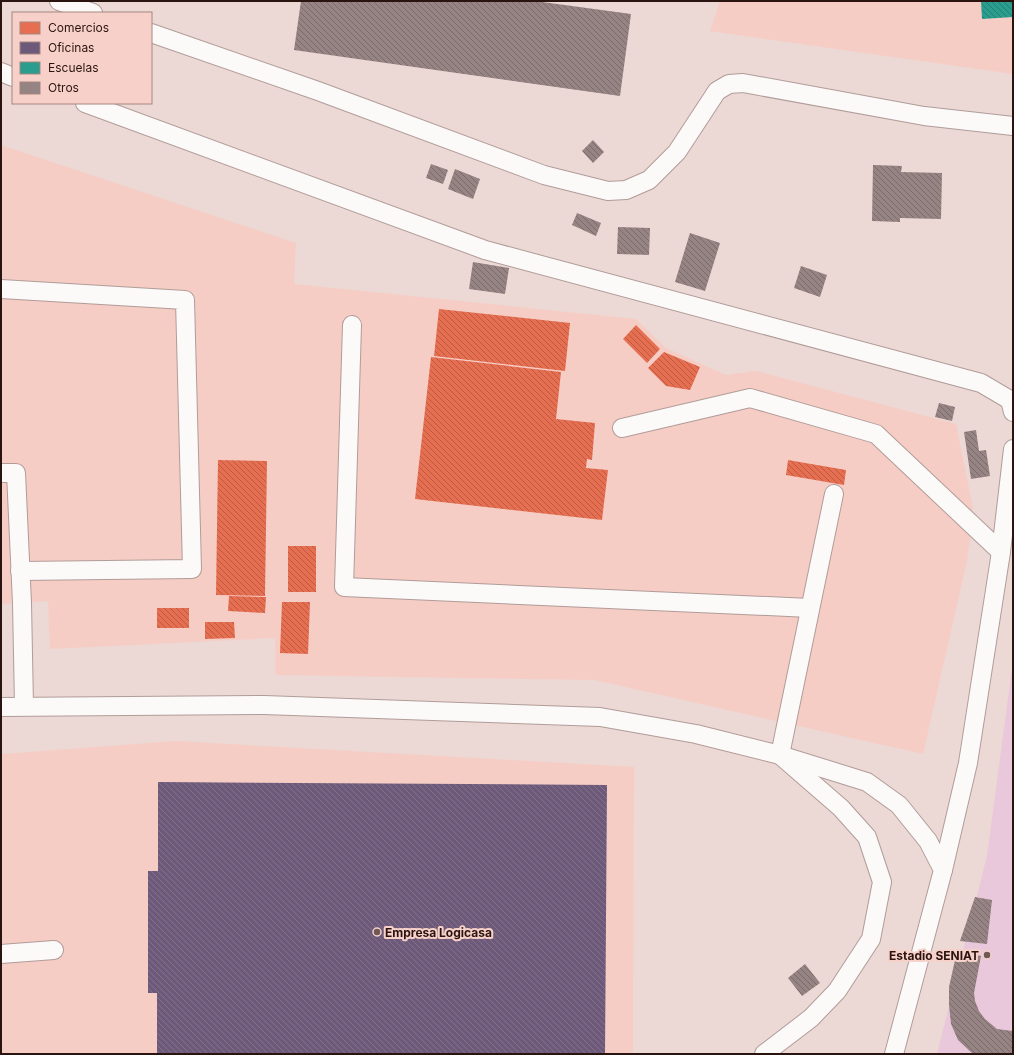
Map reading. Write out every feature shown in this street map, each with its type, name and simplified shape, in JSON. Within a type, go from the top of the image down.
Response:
[{"type":"lane","points":[[60,1],[91,12]]},
{"type":"lane","points":[[152,33],[318,91],[544,175],[608,191],[626,190],[649,180],[677,152],[716,91],[729,84],[743,83],[924,116],[1013,126]]},
{"type":"lane","points":[[1,72],[12,77]]},
{"type":"lane","points":[[87,104],[485,250],[981,383],[1012,404]]},
{"type":"lane","points":[[1,289],[185,300],[192,570],[20,571]]},
{"type":"lane","points":[[352,325],[344,587],[810,608]]},
{"type":"lane","points":[[622,428],[750,398],[876,434],[1001,552]]},
{"type":"lane","points":[[894,1054],[943,870],[968,763],[1001,552],[1013,448]]},
{"type":"lane","points":[[1,472],[16,472],[24,706]]},
{"type":"lane","points":[[780,755],[834,494]]},
{"type":"lane","points":[[1,707],[264,705],[600,717],[696,734],[780,755],[867,782],[899,805],[928,841],[943,870]]},
{"type":"lane","points":[[764,1054],[811,1018],[841,984],[871,939],[882,882],[867,837],[842,808],[780,755]]},
{"type":"lane","points":[[1,954],[54,950]]},
{"type":"shaded area","points":[[720,1],[1013,1],[1013,74],[710,31]]},
{"type":"shaded area","points":[[1,145],[296,243],[294,284],[636,319],[666,348],[726,375],[756,371],[956,424],[973,509],[972,524],[967,561],[923,754],[595,680],[276,675],[275,638],[50,649],[48,601],[1,604]]},
{"type":"shaded area","name":"Estadio SENIAT","points":[[1013,661],[1013,1054],[937,1054],[987,856]]},
{"type":"shaded area","name":"Empresa Logicasa","points":[[177,741],[634,767],[633,1054],[1,1054],[1,754]]},
{"type":"building: Comercios","points":[[439,309],[570,323],[565,371],[434,356]]},
{"type":"building: Comercios","points":[[636,325],[660,349],[647,363],[623,339]]},
{"type":"building: Comercios","points":[[664,352],[700,367],[690,390],[666,386],[648,368]]},
{"type":"building: Comercios","points":[[431,357],[561,372],[556,419],[595,423],[592,460],[587,459],[586,468],[608,470],[602,520],[415,499]]},
{"type":"building: Comercios","points":[[218,460],[267,461],[265,596],[216,595]]},
{"type":"building: Comercios","points":[[788,460],[846,470],[844,485],[786,475]]},
{"type":"building: Comercios","points":[[288,546],[316,546],[316,592],[288,592]]},
{"type":"building: Comercios","points":[[229,596],[266,597],[265,613],[228,611]]},
{"type":"building: Comercios","points":[[282,602],[310,602],[308,654],[280,653]]},
{"type":"building: Comercios","points":[[157,608],[189,608],[189,628],[157,628]]},
{"type":"building: Comercios","points":[[205,622],[234,622],[235,638],[205,639]]},
{"type":"building: Oficinas","name":"Empresa Logicasa","points":[[158,782],[607,785],[605,1054],[157,1054],[157,993],[148,993],[148,871],[158,871]]},
{"type":"building: Escuelas","points":[[981,1],[1013,1],[1013,17],[982,19]]},
{"type":"building: Otros","points":[[301,1],[535,1],[631,14],[620,96],[294,50]]},
{"type":"building: Otros","points":[[593,140],[604,152],[593,163],[582,151]]},
{"type":"building: Otros","points":[[431,164],[448,170],[443,184],[426,178]]},
{"type":"building: Otros","points":[[873,165],[902,166],[901,172],[942,173],[941,219],[900,218],[900,222],[872,221]]},
{"type":"building: Otros","points":[[455,169],[480,179],[473,199],[448,189]]},
{"type":"building: Otros","points":[[577,213],[601,223],[596,236],[572,225]]},
{"type":"building: Otros","points":[[618,227],[650,228],[649,255],[617,254]]},
{"type":"building: Otros","points":[[690,233],[720,243],[705,291],[675,282]]},
{"type":"building: Otros","points":[[473,262],[509,268],[505,294],[469,289]]},
{"type":"building: Otros","points":[[801,266],[827,275],[820,297],[794,288]]},
{"type":"building: Otros","points":[[939,403],[955,407],[952,421],[935,417]]},
{"type":"building: Otros","points":[[976,430],[979,451],[986,450],[990,476],[971,479],[964,432]]},
{"type":"building: Otros","points":[[975,897],[992,900],[987,944],[960,941]]},
{"type":"building: Otros","points":[[957,951],[981,956],[974,993],[975,1001],[979,1011],[985,1019],[997,1029],[1013,1031],[1013,1054],[973,1054],[958,1040],[951,1024],[949,1005],[949,987]]},
{"type":"building: Otros","points":[[805,964],[820,983],[802,996],[788,978]]},
{"type":"place","name":"Empresa Logicasa","points":[[377,932]]},
{"type":"place","name":"Estadio SENIAT","points":[[987,955]]}]
